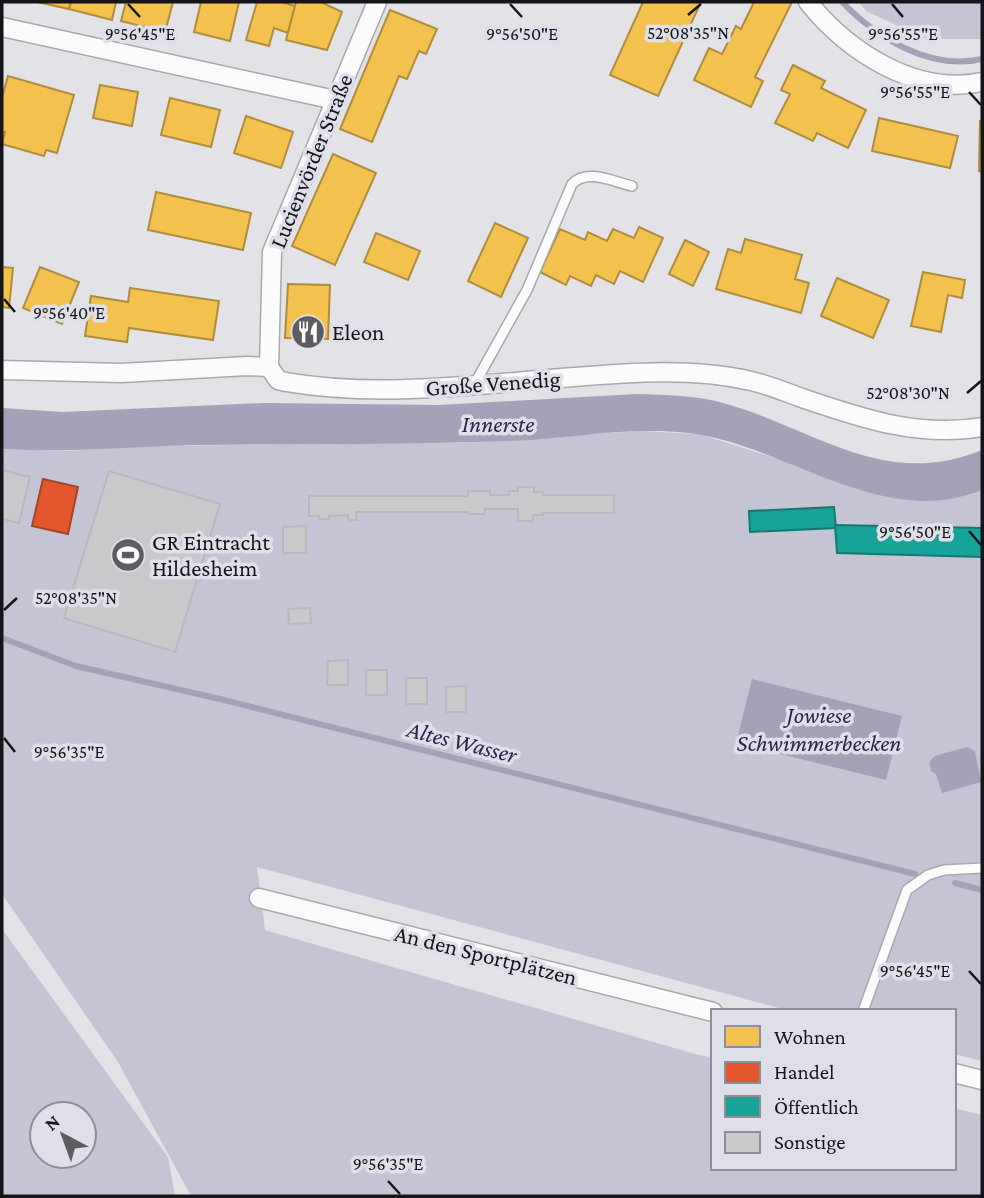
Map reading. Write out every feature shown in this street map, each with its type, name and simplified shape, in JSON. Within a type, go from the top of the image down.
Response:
[{"type":"street","name":"Lucienvörder Straße","points":[[269,367],[272,252],[377,2]]},
{"type":"street","points":[[807,2],[828,26],[870,58],[934,84],[955,86],[982,82]]},
{"type":"street","points":[[2,27],[335,100]]},
{"type":"street","name":"Große Venedig","points":[[2,370],[121,373],[247,366],[269,367],[278,380],[286,382],[333,387],[404,388],[627,373],[713,376],[749,380],[865,419],[900,427],[951,431],[982,427]]},
{"type":"street","name":"An den Sportplätzen","points":[[259,898],[711,1011]]},
{"type":"street","points":[[956,1074],[982,1080]]},
{"type":"lane","points":[[474,385],[527,289],[572,184],[579,177],[588,175],[632,186]]},
{"type":"lane","points":[[864,1009],[907,890],[928,874],[944,870],[982,868]]},
{"type":"shaded area","points":[[859,2],[982,2],[982,39],[926,39],[866,11]]},
{"type":"shaded area","points":[[639,431],[699,434],[769,456],[946,499],[982,490],[982,1061],[956,1054],[956,1009],[783,1009],[257,867],[265,930],[711,1058],[711,1170],[956,1170],[956,1108],[982,1115],[982,1196],[191,1196],[118,1062],[2,894],[2,449],[69,451],[139,446],[457,443]]},
{"type":"shaded area","points":[[2,929],[168,1157],[175,1196],[2,1196]]},
{"type":"water","name":"Innerste","points":[[636,394],[716,401],[760,415],[821,441],[882,460],[914,463],[947,461],[982,450],[982,490],[944,500],[907,500],[870,493],[724,440],[666,431],[469,442],[2,449],[2,408],[62,412],[264,403],[439,405]]},
{"type":"water","name":"Jowiese Schwimmerbecken","points":[[752,679],[902,716],[886,780],[736,743]]},
{"type":"water","points":[[967,747],[975,751],[981,782],[942,793],[936,774],[931,771],[931,761],[935,756]]},
{"type":"building: Wohnen","points":[[37,2],[71,2],[69,9]]},
{"type":"building: Wohnen","points":[[71,2],[116,2],[112,20],[69,9]]},
{"type":"building: Wohnen","points":[[126,2],[173,2],[165,32],[121,21]]},
{"type":"building: Wohnen","points":[[201,2],[239,2],[230,41],[194,32]]},
{"type":"building: Wohnen","points":[[257,2],[281,2],[295,6],[288,33],[274,28],[269,46],[246,40]]},
{"type":"building: Wohnen","points":[[296,2],[321,2],[342,12],[327,50],[286,40]]},
{"type":"building: Wohnen","points":[[643,2],[701,2],[658,96],[610,75]]},
{"type":"building: Wohnen","points":[[754,2],[792,2],[755,77],[763,81],[751,107],[694,80],[709,48],[722,54],[736,26],[741,29]]},
{"type":"building: Wohnen","points":[[390,10],[437,29],[426,54],[419,51],[407,79],[399,76],[372,142],[340,129]]},
{"type":"building: Wohnen","points":[[793,65],[825,81],[821,88],[866,110],[848,148],[817,133],[813,141],[775,123],[790,94],[781,90]]},
{"type":"building: Wohnen","points":[[8,76],[74,95],[57,153],[46,150],[44,156],[2,144],[5,132],[2,132],[2,98]]},
{"type":"building: Wohnen","points":[[100,85],[138,92],[132,126],[93,118]]},
{"type":"building: Wohnen","points":[[170,98],[220,110],[211,147],[161,135]]},
{"type":"building: Wohnen","points":[[246,116],[293,132],[281,168],[234,153]]},
{"type":"building: Wohnen","points":[[879,118],[958,136],[950,168],[872,151]]},
{"type":"building: Wohnen","points":[[982,121],[982,171],[979,171]]},
{"type":"building: Wohnen","points":[[333,154],[376,173],[335,265],[292,246]]},
{"type":"building: Wohnen","points":[[156,192],[251,213],[243,250],[148,230]]},
{"type":"building: Wohnen","points":[[495,223],[528,238],[501,297],[468,281]]},
{"type":"building: Wohnen","points":[[639,227],[663,238],[643,282],[620,271],[614,284],[596,275],[591,286],[570,276],[566,285],[540,272],[560,229],[585,240],[588,232],[607,241],[613,229],[634,238]]},
{"type":"building: Wohnen","points":[[376,233],[420,251],[408,280],[364,262]]},
{"type":"building: Wohnen","points":[[745,239],[802,255],[795,279],[809,283],[801,313],[716,289],[728,249],[741,253]]},
{"type":"building: Wohnen","points":[[685,240],[709,252],[693,286],[669,274]]},
{"type":"building: Wohnen","points":[[2,267],[13,268],[9,308],[2,307]]},
{"type":"building: Wohnen","points":[[40,267],[79,282],[62,324],[23,308]]},
{"type":"building: Wohnen","points":[[923,272],[965,280],[962,298],[948,295],[941,332],[911,326]]},
{"type":"building: Wohnen","points":[[837,278],[889,300],[873,338],[821,316]]},
{"type":"building: Wohnen","points":[[288,284],[330,285],[328,339],[285,338]]},
{"type":"building: Wohnen","points":[[130,288],[219,301],[213,340],[129,328],[127,342],[85,336],[91,296],[128,302]]},
{"type":"building: Handel","points":[[43,479],[78,487],[68,534],[32,526]]},
{"type":"building: Öffentlich","points":[[834,507],[836,528],[750,532],[749,511]]},
{"type":"building: Öffentlich","points":[[835,525],[982,528],[982,557],[837,553]]},
{"type":"building: Sonstige","points":[[2,470],[30,477],[19,523],[2,519]]},
{"type":"building: Sonstige","points":[[109,471],[220,504],[175,652],[64,618]]},
{"type":"building: Sonstige","points":[[518,487],[534,487],[534,492],[543,492],[543,495],[614,495],[614,513],[543,513],[533,515],[533,521],[518,521],[518,509],[485,509],[485,514],[356,512],[357,520],[348,520],[348,515],[329,516],[329,519],[309,516],[309,496],[468,496],[468,491],[490,491],[490,495],[509,495],[509,491],[518,491]]},
{"type":"building: Sonstige","points":[[306,526],[306,553],[283,553],[283,527]]},
{"type":"building: Sonstige","points":[[310,608],[311,623],[289,624],[288,609]]},
{"type":"building: Sonstige","points":[[348,660],[348,685],[327,685],[328,661]]},
{"type":"building: Sonstige","points":[[366,670],[387,670],[387,695],[366,695]]},
{"type":"building: Sonstige","points":[[406,678],[427,678],[427,704],[406,704]]},
{"type":"building: Sonstige","points":[[466,686],[466,712],[446,712],[446,687]]},
{"type":"waterway","points":[[842,2],[871,28],[924,56],[962,61],[982,59]]},
{"type":"waterway","name":"Altes Wasser","points":[[2,638],[76,666],[220,699],[915,874]]},
{"type":"waterway","name":"Altes Wasser","points":[[955,883],[982,890]]},
{"type":"place","name":"Eleon","points":[[308,332]]},
{"type":"place","name":"GR Eintracht Hildesheim","points":[[128,555]]}]
